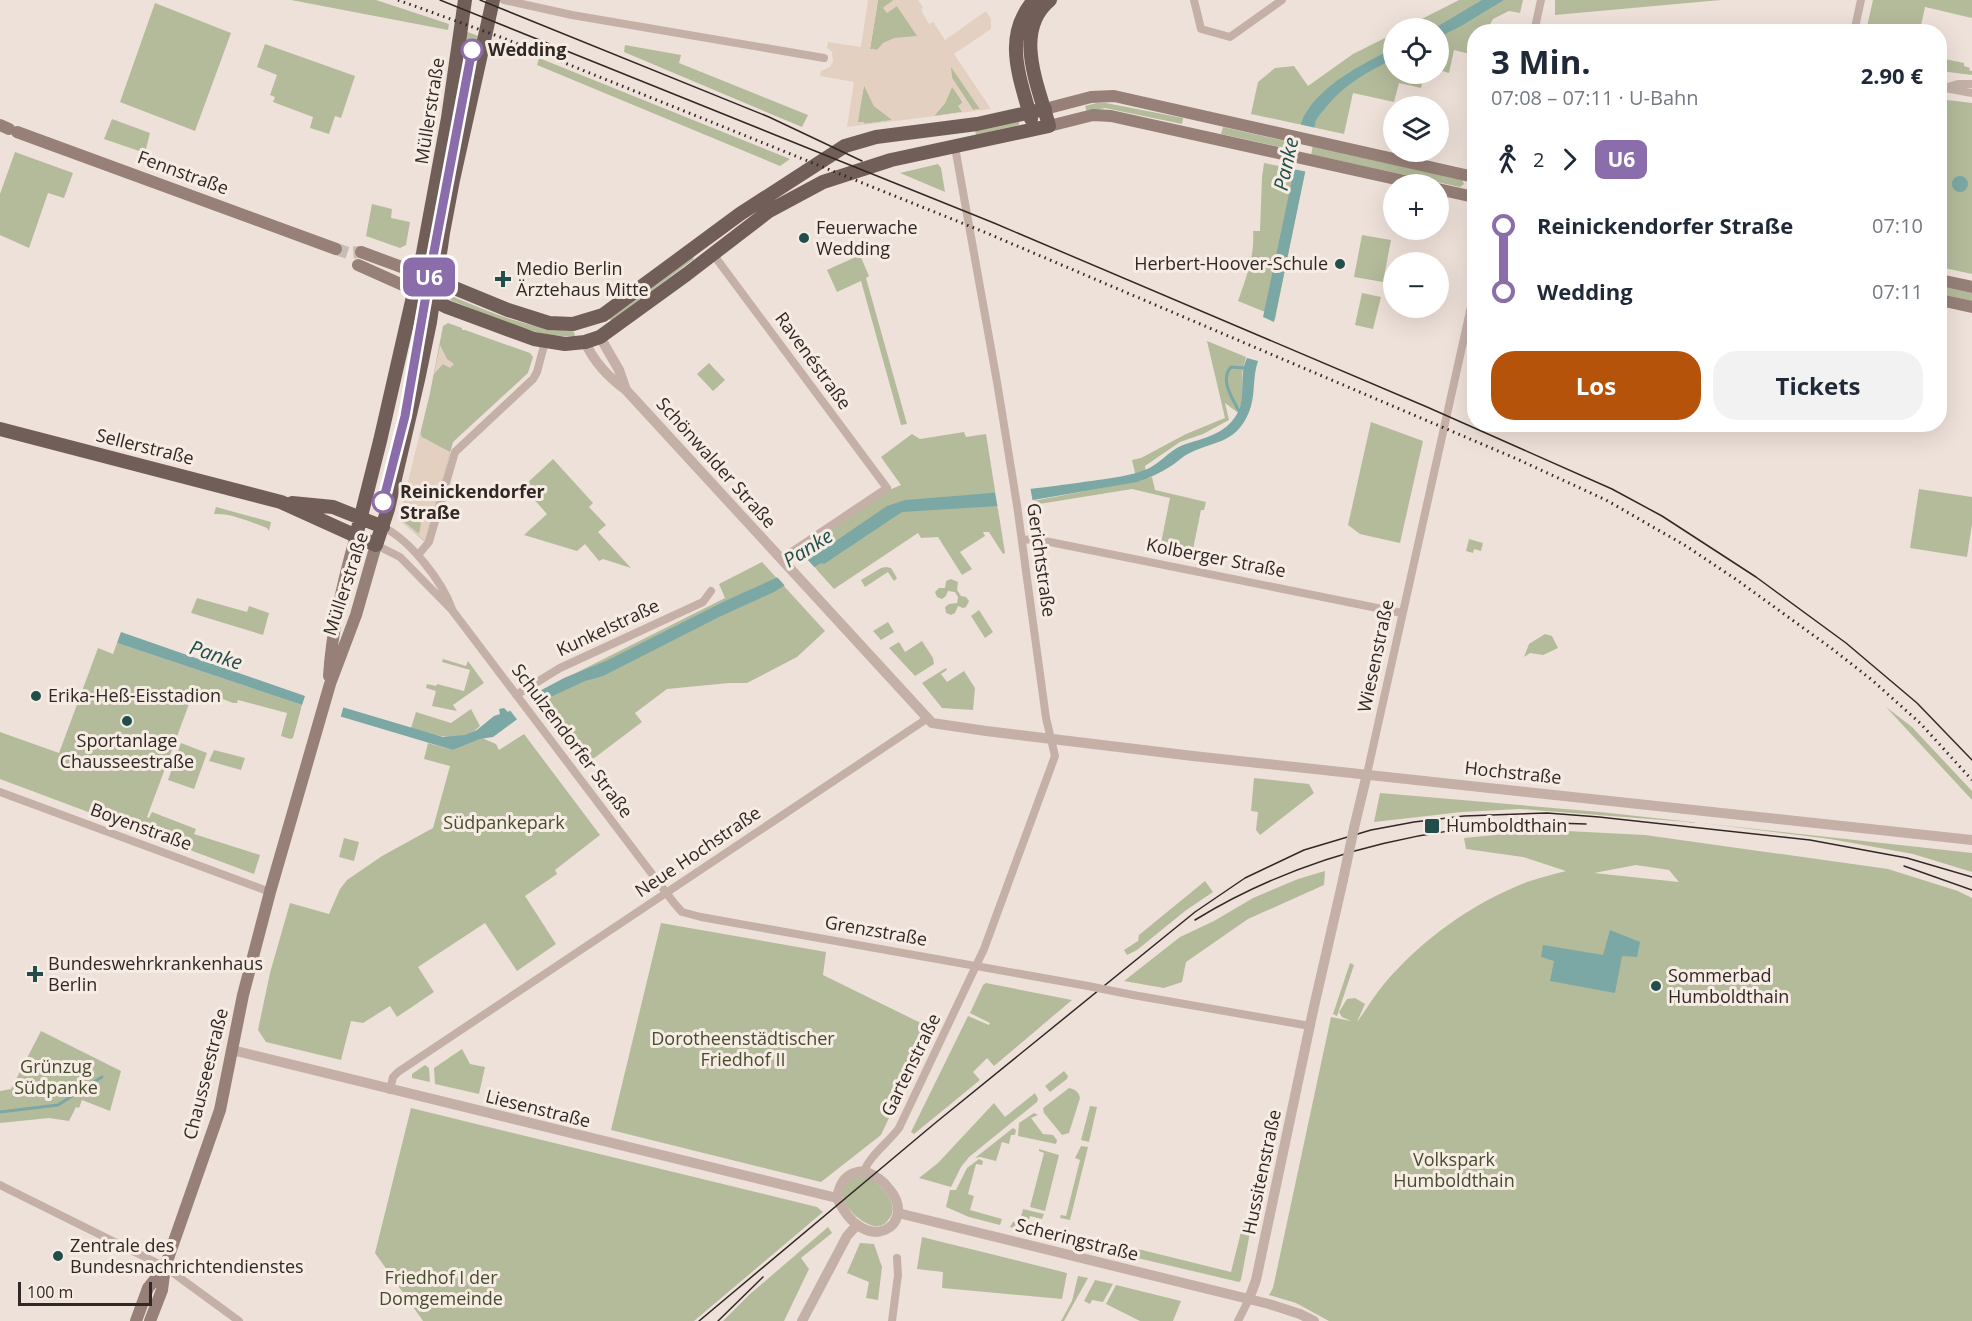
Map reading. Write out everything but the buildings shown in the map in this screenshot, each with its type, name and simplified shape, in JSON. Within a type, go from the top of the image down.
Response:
[{"type":"main road","name":"Müllerstraße","points":[[330,684],[331,659],[347,567],[361,517],[423,253],[454,82],[459,29],[465,0]]},
{"type":"main road","name":"Müllerstraße","points":[[323,706],[356,615],[383,527],[418,380],[434,300],[453,180],[493,0]]},
{"type":"main road","points":[[1034,0],[1019,25],[1015,40],[1015,56],[1034,130]]},
{"type":"main road","points":[[1049,126],[1029,42],[1032,26],[1050,0]]},
{"type":"main road","points":[[454,82],[474,84]]},
{"type":"main road","points":[[1383,176],[1111,116],[1093,115],[1034,130],[891,160],[823,182],[769,211],[600,337],[585,342],[565,344],[545,342],[486,322],[414,290],[360,258],[418,273],[540,321],[560,324],[587,321],[603,315],[740,214],[845,146],[876,137],[951,128],[1029,113],[1091,96],[1114,96],[1467,176]]},
{"type":"main road","points":[[1077,100],[1081,118]]},
{"type":"main road","points":[[1199,135],[1203,117]]},
{"type":"main road","name":"Fennstraße","points":[[8,128],[336,249]]},
{"type":"main road","points":[[951,128],[955,147]]},
{"type":"main road","points":[[437,177],[453,180]]},
{"type":"main road","points":[[1449,191],[1467,195]]},
{"type":"main road","points":[[704,241],[713,254]]},
{"type":"main road","points":[[1947,282],[1972,287]]},
{"type":"main road","points":[[1947,302],[1972,307]]},
{"type":"main road","points":[[587,321],[600,337]]},
{"type":"main road","points":[[585,342],[587,321]]},
{"type":"main road","name":"Sellerstraße","points":[[0,429],[281,502],[333,507],[383,527]]},
{"type":"main road","name":"Sellerstraße","points":[[281,502],[376,545]]},
{"type":"main road","name":"Chausseestraße","points":[[150,1321],[162,1290],[165,1267],[220,1110],[243,995],[323,706]]},
{"type":"main road","name":"Chausseestraße","points":[[136,1321],[148,1288],[165,1267]]},
{"type":"street","points":[[504,0],[572,15],[824,58]]},
{"type":"street","points":[[1194,0],[1201,29],[1230,37],[1282,0]]},
{"type":"street","points":[[1536,24],[1541,0]]},
{"type":"street","points":[[1856,24],[1861,0]]},
{"type":"street","points":[[1947,87],[1972,84]]},
{"type":"street","points":[[1947,89],[1972,93]]},
{"type":"street","name":"Gerichtstraße","points":[[955,147],[989,333],[1017,506],[1046,718],[1055,756],[1034,818],[976,966]]},
{"type":"street","name":"Ravenéstraße","points":[[713,254],[886,488],[785,564]]},
{"type":"street","name":"Wiesenstraße","points":[[1310,1026],[1467,325]]},
{"type":"street","name":"Schönwalder Straße","points":[[600,337],[620,370],[626,390]]},
{"type":"street","points":[[418,555],[429,542],[455,452],[533,380],[545,342]]},
{"type":"street","name":"Schönwalder Straße","points":[[585,342],[596,361],[612,379],[626,390],[927,718]]},
{"type":"street","name":"Schulzendorfer Straße","points":[[383,527],[405,541],[418,555],[447,597],[452,610]]},
{"type":"street","name":"Kolberger Straße","points":[[1022,540],[1035,539],[1402,613]]},
{"type":"street","name":"Schulzendorfer Straße","points":[[376,545],[400,557],[452,610],[666,893]]},
{"type":"street","name":"Kunkelstraße","points":[[518,698],[560,668],[703,602],[711,591]]},
{"type":"street","points":[[927,718],[932,723],[1051,738]]},
{"type":"street","name":"Neue Hochstraße","points":[[390,1090],[393,1077],[398,1072],[927,718]]},
{"type":"street","name":"Hochstraße","points":[[1051,738],[1972,840]]},
{"type":"street","name":"Boyenstraße","points":[[0,792],[270,892]]},
{"type":"street","name":"Grenzstraße","points":[[666,893],[682,912],[701,917],[1310,1026]]},
{"type":"street","name":"Gartenstraße","points":[[837,1198],[843,1180],[852,1173],[864,1171],[868,1161],[890,1141],[899,1128],[976,966]]},
{"type":"street","name":"Hussitenstraße","points":[[1238,1321],[1256,1280],[1310,1026]]},
{"type":"street","name":"Liesenstraße","points":[[232,1050],[837,1198]]},
{"type":"street","points":[[837,1198],[848,1218],[864,1231],[880,1232],[891,1225],[899,1206],[893,1193],[875,1174],[864,1171]]},
{"type":"street","points":[[0,1185],[165,1267],[239,1321]]},
{"type":"street","name":"Scheringstraße","points":[[898,1213],[1249,1299],[1300,1314],[1314,1321]]},
{"type":"street","points":[[802,1321],[847,1236],[856,1226]]},
{"type":"street","points":[[892,1321],[898,1275],[897,1258]]},
{"type":"green space","points":[[291,0],[376,0],[449,24],[448,30]]},
{"type":"green space","points":[[878,0],[894,0],[884,7],[887,12],[897,6],[918,36],[880,47],[877,50],[870,49]]},
{"type":"green space","points":[[1459,0],[1523,0],[1520,13],[1509,11],[1493,19],[1490,24],[1467,24],[1467,53],[1454,50],[1449,73],[1449,18],[1424,18]]},
{"type":"green space","points":[[1555,0],[1721,0],[1555,15]]},
{"type":"green space","points":[[1873,0],[1972,0],[1972,18],[1925,7],[1921,24],[1868,24]]},
{"type":"green space","points":[[155,3],[231,33],[195,131],[120,102]]},
{"type":"green space","points":[[462,30],[484,38],[473,77],[458,74]]},
{"type":"green space","points":[[1383,39],[1383,84],[1399,84],[1396,96],[1383,96],[1383,100],[1353,93],[1344,134],[1251,114],[1258,82],[1275,68],[1294,66],[1308,86],[1353,54]]},
{"type":"green space","points":[[265,44],[355,76],[341,118],[335,116],[329,134],[310,128],[313,117],[273,102],[275,97],[270,95],[277,75],[257,67]]},
{"type":"green space","points":[[625,45],[681,55],[679,63],[808,115],[802,127],[624,52]]},
{"type":"green space","points":[[539,58],[790,159],[780,166],[537,65]]},
{"type":"green space","points":[[1947,59],[1964,63],[1964,66],[1972,71],[1972,75],[1947,72]]},
{"type":"green space","points":[[950,66],[980,109],[973,110],[952,78]]},
{"type":"green space","points":[[1403,84],[1422,84],[1421,88]]},
{"type":"green space","points":[[864,85],[874,106],[893,120],[857,123]]},
{"type":"green space","points":[[952,86],[963,103],[962,112],[934,116],[945,103]]},
{"type":"green space","points":[[458,94],[462,96],[449,173],[444,169]]},
{"type":"green space","points":[[1947,100],[1972,103],[1972,274],[1947,269]]},
{"type":"green space","points":[[1097,103],[1183,118],[1182,124],[1105,108],[1087,112],[1085,106]]},
{"type":"green space","points":[[112,119],[150,133],[145,153],[104,139]]},
{"type":"green space","points":[[1019,121],[1019,125],[976,135],[975,130]]},
{"type":"green space","points":[[1223,127],[1286,141],[1285,148],[1221,134]]},
{"type":"green space","points":[[1311,146],[1435,174],[1401,174],[1309,154]]},
{"type":"green space","points":[[15,152],[73,173],[64,198],[48,193],[29,248],[0,235],[0,194]]},
{"type":"green space","points":[[1264,163],[1305,171],[1275,319],[1265,312],[1238,301],[1251,258],[1253,231],[1260,231]]},
{"type":"green space","points":[[938,164],[941,168],[945,192],[900,173]]},
{"type":"green space","points":[[1449,177],[1462,180],[1464,184],[1460,187],[1449,185]]},
{"type":"green space","points":[[447,185],[433,259],[429,258],[440,199],[439,193],[442,186]]},
{"type":"green space","points":[[372,204],[392,209],[391,218],[410,222],[406,245],[400,248],[366,236]]},
{"type":"green space","points":[[1362,235],[1391,240],[1389,252],[1383,252],[1383,282],[1354,277]]},
{"type":"green space","points":[[860,255],[869,276],[866,278],[907,424],[901,425],[861,281],[837,292],[827,270]]},
{"type":"green space","points":[[693,257],[694,259],[611,321],[609,318]]},
{"type":"green space","points":[[1947,288],[1972,293],[1972,301],[1947,296]]},
{"type":"green space","points":[[1362,293],[1381,297],[1373,329],[1355,325]]},
{"type":"green space","points":[[451,296],[494,314],[524,323],[570,330],[575,336],[543,333],[511,324],[450,300]]},
{"type":"green space","points":[[448,323],[530,353],[533,357],[528,373],[453,442],[424,541],[403,523],[400,517],[430,393],[443,326]]},
{"type":"green space","points":[[1207,341],[1246,357],[1242,374],[1240,408],[1237,412],[1225,403],[1229,420],[1203,434],[1180,442],[1145,466],[1147,478],[1152,477],[1155,490],[1206,502],[1204,510],[1201,510],[1192,554],[1160,548],[1170,498],[1132,489],[1033,505],[1033,501],[1143,480],[1142,475],[1136,477],[1132,460],[1141,458],[1186,434],[1225,418]]},
{"type":"green space","points":[[709,363],[725,380],[713,391],[697,374]]},
{"type":"green space","points":[[1371,422],[1423,441],[1400,543],[1360,534],[1348,525]]},
{"type":"green space","points":[[964,432],[966,437],[986,434],[1005,553],[1003,554],[989,532],[983,532],[985,536],[960,552],[972,569],[962,575],[938,537],[921,538],[918,533],[834,589],[800,551],[889,490],[901,485],[881,457],[912,434],[920,439]]},
{"type":"green space","points":[[553,459],[593,503],[589,507],[606,525],[598,532],[631,568],[603,559],[599,561],[585,544],[577,551],[524,535],[547,514],[523,487]]},
{"type":"green space","points":[[1919,489],[1972,497],[1972,524],[1967,557],[1910,548]]},
{"type":"green space","points":[[216,507],[271,522],[269,531],[267,528],[241,518],[214,514]]},
{"type":"green space","points":[[1469,539],[1483,543],[1481,551],[1474,549],[1473,553],[1466,551]]},
{"type":"green space","points":[[762,562],[825,631],[797,657],[747,683],[667,689],[635,713],[642,722],[589,762],[536,693],[725,598],[719,584]]},
{"type":"green space","points":[[886,567],[891,568],[897,578],[894,581],[888,572],[865,587],[861,580]]},
{"type":"green space","points":[[951,579],[958,582],[957,590],[969,601],[966,607],[958,606],[955,613],[951,615],[946,613],[945,607],[957,603],[958,597],[955,592],[948,591],[942,599],[937,597],[935,592],[939,588],[945,588],[946,581]]},
{"type":"green space","points":[[197,598],[247,612],[249,606],[269,613],[263,635],[191,613]]},
{"type":"green space","points":[[979,610],[993,632],[985,638],[971,616]]},
{"type":"green space","points":[[888,622],[894,632],[881,640],[873,631]]},
{"type":"green space","points":[[1545,634],[1552,636],[1558,648],[1543,655],[1530,653],[1524,657],[1529,644]]},
{"type":"green space","points":[[922,641],[933,658],[934,664],[915,676],[889,648],[899,642],[905,652]]},
{"type":"green space","points":[[117,643],[302,705],[293,738],[290,739],[281,736],[287,713],[238,700],[237,703],[233,703],[195,688],[147,817],[149,818],[152,812],[196,829],[194,834],[260,855],[254,874],[0,779],[0,732],[59,753],[98,648],[113,654]]},
{"type":"green space","points":[[443,659],[466,666],[468,661],[484,683],[453,705],[457,711],[432,706],[436,691],[426,688],[427,684],[436,686],[437,684],[464,691],[470,670],[442,662]]},
{"type":"green space","points":[[946,668],[947,670],[941,674],[947,682],[964,671],[975,688],[973,710],[942,708],[922,683]]},
{"type":"green space","points":[[1886,707],[1912,727],[1972,791],[1972,800]]},
{"type":"green space","points":[[471,709],[480,726],[464,736],[447,737],[411,728],[416,712],[451,723]]},
{"type":"green space","name":"Südpankepark","points":[[524,734],[600,835],[555,870],[557,874],[525,896],[556,944],[517,971],[485,923],[418,967],[434,992],[397,1017],[390,1006],[363,1023],[351,1021],[341,1060],[266,1042],[258,1030],[270,973],[290,903],[329,914],[340,889],[347,880],[382,856],[433,828],[450,766],[424,759],[428,743],[453,750],[482,738],[496,744],[499,750]]},
{"type":"green space","points":[[181,743],[207,753],[194,789],[168,780]]},
{"type":"green space","points":[[214,750],[245,758],[241,770],[209,761]]},
{"type":"green space","points":[[1254,778],[1309,784],[1314,793],[1260,835],[1256,830],[1258,812],[1251,811]]},
{"type":"green space","points":[[1380,793],[1600,812],[1697,823],[1520,809],[1462,812],[1374,822]]},
{"type":"green space","points":[[1711,824],[1972,853],[1972,872],[1913,854],[1830,839]]},
{"type":"green space","name":"Volkspark Humboldthain","points":[[1547,830],[1645,835],[1888,869],[1958,891],[1972,898],[1972,1321],[1329,1321],[1296,1303],[1269,1295],[1273,1288],[1331,1017],[1351,1021],[1342,1017],[1339,1012],[1347,999],[1355,998],[1365,1004],[1357,1022],[1399,967],[1451,923],[1509,889],[1566,871],[1523,857],[1466,849],[1464,838]],"holes":[[[1636,865],[1669,870],[1679,882],[1594,873]]]},
{"type":"green space","points":[[344,838],[359,842],[354,861],[339,857]]},
{"type":"green space","points":[[1325,871],[1324,885],[1248,919],[1186,962],[1182,982],[1164,988],[1124,981],[1180,937],[1214,921],[1253,898],[1298,879]]},
{"type":"green space","points":[[1205,881],[1213,892],[1185,911],[1137,950],[1127,955],[1124,950],[1138,941],[1139,935]]},
{"type":"green space","name":"Dorotheenstädtischer Friedhof II","points":[[661,923],[826,952],[823,975],[931,1028],[881,1135],[821,1182],[611,1130]]},
{"type":"green space","points":[[1350,963],[1354,965],[1337,1016],[1333,1014]]},
{"type":"green space","points":[[986,983],[1072,1000],[994,1066],[987,1058],[973,1072],[980,1080],[914,1134],[911,1132],[968,1016],[989,1025],[990,1023],[970,1013]]},
{"type":"green space","name":"Grünzug Südpanke","points":[[41,1031],[121,1071],[110,1111],[82,1100],[69,1121],[49,1118],[0,1123],[0,1091],[11,1089]]},
{"type":"green space","points":[[462,1049],[470,1064],[485,1067],[479,1094],[435,1084],[434,1068]]},
{"type":"green space","points":[[425,1065],[429,1068],[430,1082],[412,1078],[412,1074]]},
{"type":"green space","points":[[1064,1071],[1068,1076],[1067,1079],[1050,1092],[1045,1086]]},
{"type":"green space","points":[[1069,1088],[1076,1091],[1080,1098],[1069,1133],[1062,1135],[1044,1113],[1043,1108]]},
{"type":"green space","points":[[1035,1093],[1037,1102],[969,1157],[951,1187],[919,1178],[938,1163],[994,1103],[1005,1117]]},
{"type":"green space","points":[[1090,1106],[1097,1107],[1089,1142],[1081,1140]]},
{"type":"green space","name":"Friedhof I der Domgemeinde","points":[[411,1108],[817,1207],[823,1212],[694,1321],[423,1321],[375,1253]]},
{"type":"green space","points":[[1034,1113],[1038,1115],[1031,1118],[1043,1134],[1053,1135],[1057,1140],[1056,1144],[1018,1136],[1019,1123]]},
{"type":"green space","points":[[1013,1128],[1016,1130],[1015,1135],[1011,1135],[1009,1144],[1002,1142],[996,1161],[975,1158]]},
{"type":"green space","points":[[1081,1146],[1088,1147],[1070,1220],[1060,1218],[1061,1215],[1066,1216],[1080,1160],[1075,1158]]},
{"type":"green space","points":[[1039,1149],[1059,1155],[1045,1211],[1030,1207],[1044,1153]]},
{"type":"green space","points":[[979,1159],[983,1161],[982,1165],[976,1164],[968,1194],[974,1196],[970,1210],[1002,1219],[1000,1225],[969,1217],[946,1207],[950,1190],[956,1190],[967,1168]]},
{"type":"green space","points":[[866,1175],[887,1194],[893,1206],[889,1219],[881,1225],[873,1226],[861,1220],[850,1210],[843,1199],[844,1188],[851,1178]]},
{"type":"green space","points":[[1023,1209],[1044,1214],[1042,1219],[1030,1216],[1028,1224],[1040,1227],[1039,1234],[1010,1227],[1013,1222],[1020,1221]]},
{"type":"green space","points":[[1244,1220],[1252,1222],[1239,1282],[1061,1240],[1061,1237],[1142,1250],[1231,1272]]},
{"type":"green space","points":[[828,1227],[832,1233],[801,1258],[809,1269],[784,1321],[723,1321],[749,1295]]},
{"type":"green space","points":[[922,1237],[1067,1273],[1062,1299],[942,1288],[943,1272],[917,1269]]},
{"type":"green space","points":[[860,1243],[874,1244],[882,1267],[878,1300],[866,1298],[869,1282],[847,1273]]},
{"type":"green space","points":[[1078,1276],[1088,1278],[1064,1321],[1061,1321],[1072,1301]]},
{"type":"green space","points":[[1095,1280],[1113,1284],[1103,1302],[1092,1300],[1090,1304],[1084,1301]]},
{"type":"green space","points":[[1116,1285],[1181,1301],[1173,1321],[1140,1321],[1106,1304]]},
{"type":"shaded area","points":[[868,0],[878,0],[870,49],[877,50],[883,43],[894,38],[917,36],[897,6],[887,13],[883,8],[894,0],[918,0],[929,24],[933,22],[945,40],[986,11],[991,19],[991,29],[954,54],[991,109],[847,127],[854,82],[820,76],[821,71],[830,67],[833,61],[832,52],[827,48],[828,42],[861,47]],"holes":[[[951,67],[980,109],[973,110],[952,78]],[[864,85],[874,106],[892,120],[865,124],[858,122]],[[952,87],[963,102],[958,106],[962,112],[934,116],[945,103]]]},
{"type":"shaded area","points":[[440,345],[447,359],[454,364],[450,368],[443,364],[434,374]]},
{"type":"shaded area","points":[[420,432],[422,437],[450,452],[425,541],[403,523],[400,517]],"holes":[[[408,515],[421,523],[419,534],[403,521]]]},
{"type":"water","points":[[1482,0],[1504,0],[1449,32],[1449,20]]},
{"type":"water","points":[[1383,54],[1383,64],[1350,84],[1333,99],[1316,120],[1274,322],[1263,317],[1304,116],[1321,94],[1356,68]]},
{"type":"water","points":[[1957,176],[1963,176],[1968,184],[1966,190],[1957,192],[1952,187],[1952,181]]},
{"type":"water","points":[[1247,358],[1258,361],[1251,406],[1237,431],[1222,441],[1186,455],[1159,473],[1137,482],[998,506],[902,512],[824,564],[821,563],[774,592],[719,617],[603,676],[585,681],[542,701],[493,737],[480,739],[453,750],[302,705],[117,643],[121,632],[305,696],[443,737],[465,735],[477,730],[500,714],[499,709],[504,708],[508,712],[534,694],[564,678],[606,661],[776,578],[808,560],[887,506],[905,500],[1056,486],[1130,475],[1150,468],[1183,445],[1213,435],[1232,421],[1242,400],[1243,372]]},
{"type":"water","points":[[1610,930],[1640,942],[1637,957],[1622,956],[1615,993],[1550,981],[1554,961],[1541,957],[1543,945],[1603,955]]},
{"type":"pier","points":[[1298,124],[1316,128],[1308,172],[1288,168]]},
{"type":"pier","points":[[1030,486],[1033,503],[998,509],[995,492]]},
{"type":"pier","points":[[806,558],[817,570],[787,588],[777,577]]},
{"type":"pier","points":[[532,692],[542,705],[519,722],[509,709]]},
{"type":"pier","points":[[306,693],[344,705],[340,719],[301,708]]},
{"type":"waterway","points":[[1240,413],[1228,390],[1226,378],[1231,367],[1246,368]]},
{"type":"waterway","points":[[0,1112],[58,1105],[102,1077]]},
{"type":"tunnel","points":[[336,249],[348,253],[361,252]]},
{"type":"tram line","points":[[440,0],[994,223],[1467,425]]},
{"type":"tram line","points":[[480,0],[769,117],[862,161]]},
{"type":"tram line","points":[[1483,432],[1612,489],[1662,516],[1756,577],[1846,643],[1917,703],[1972,760]]},
{"type":"tram line","points":[[699,1321],[934,1124],[1195,912],[1245,878],[1304,850],[1371,830],[1414,822],[1464,816],[1547,813],[1810,840],[1907,858],[1972,877]]},
{"type":"tram line","points":[[1195,920],[1285,875],[1334,857],[1383,844],[1434,833],[1485,827],[1586,824]]},
{"type":"tram line","points":[[1904,866],[1972,890]]},
{"type":"tram line","points":[[718,1321],[763,1277]]},
{"type":"railway","points":[[398,0],[503,38],[989,234],[1517,459],[1606,500],[1686,546],[1831,648],[1872,680],[1921,724],[1972,780]]},
{"type":"metro line","name":"U6","points":[[383,502],[405,416],[472,50]]},
{"type":"place","name":"Wedding","points":[[472,50]]},
{"type":"place","name":"Feuerwache Wedding","points":[[804,238]]},
{"type":"place","name":"Herbert-Hoover-Schule","points":[[1340,264]]},
{"type":"place","name":"Medio Berlin Ärztehaus Mitte","points":[[503,279]]},
{"type":"place","name":"Reinickendorfer Straße","points":[[383,502]]},
{"type":"place","name":"Erika-Heß-Eisstadion","points":[[36,696]]},
{"type":"place","name":"Sportanlage Chausseestraße","points":[[127,721]]},
{"type":"place","name":"Humboldthain","points":[[1432,826]]},
{"type":"place","name":"Bundeswehrkrankenhaus Berlin","points":[[35,974]]},
{"type":"place","name":"Sommerbad Humboldthain","points":[[1656,986]]},
{"type":"place","name":"Zentrale des Bundesnachrichtendienstes","points":[[58,1256]]},
{"type":"water label","name":"Panke","points":[[1286,164]]},
{"type":"water label","name":"Panke","points":[[808,548]]},
{"type":"water label","name":"Panke","points":[[216,655]]}]
